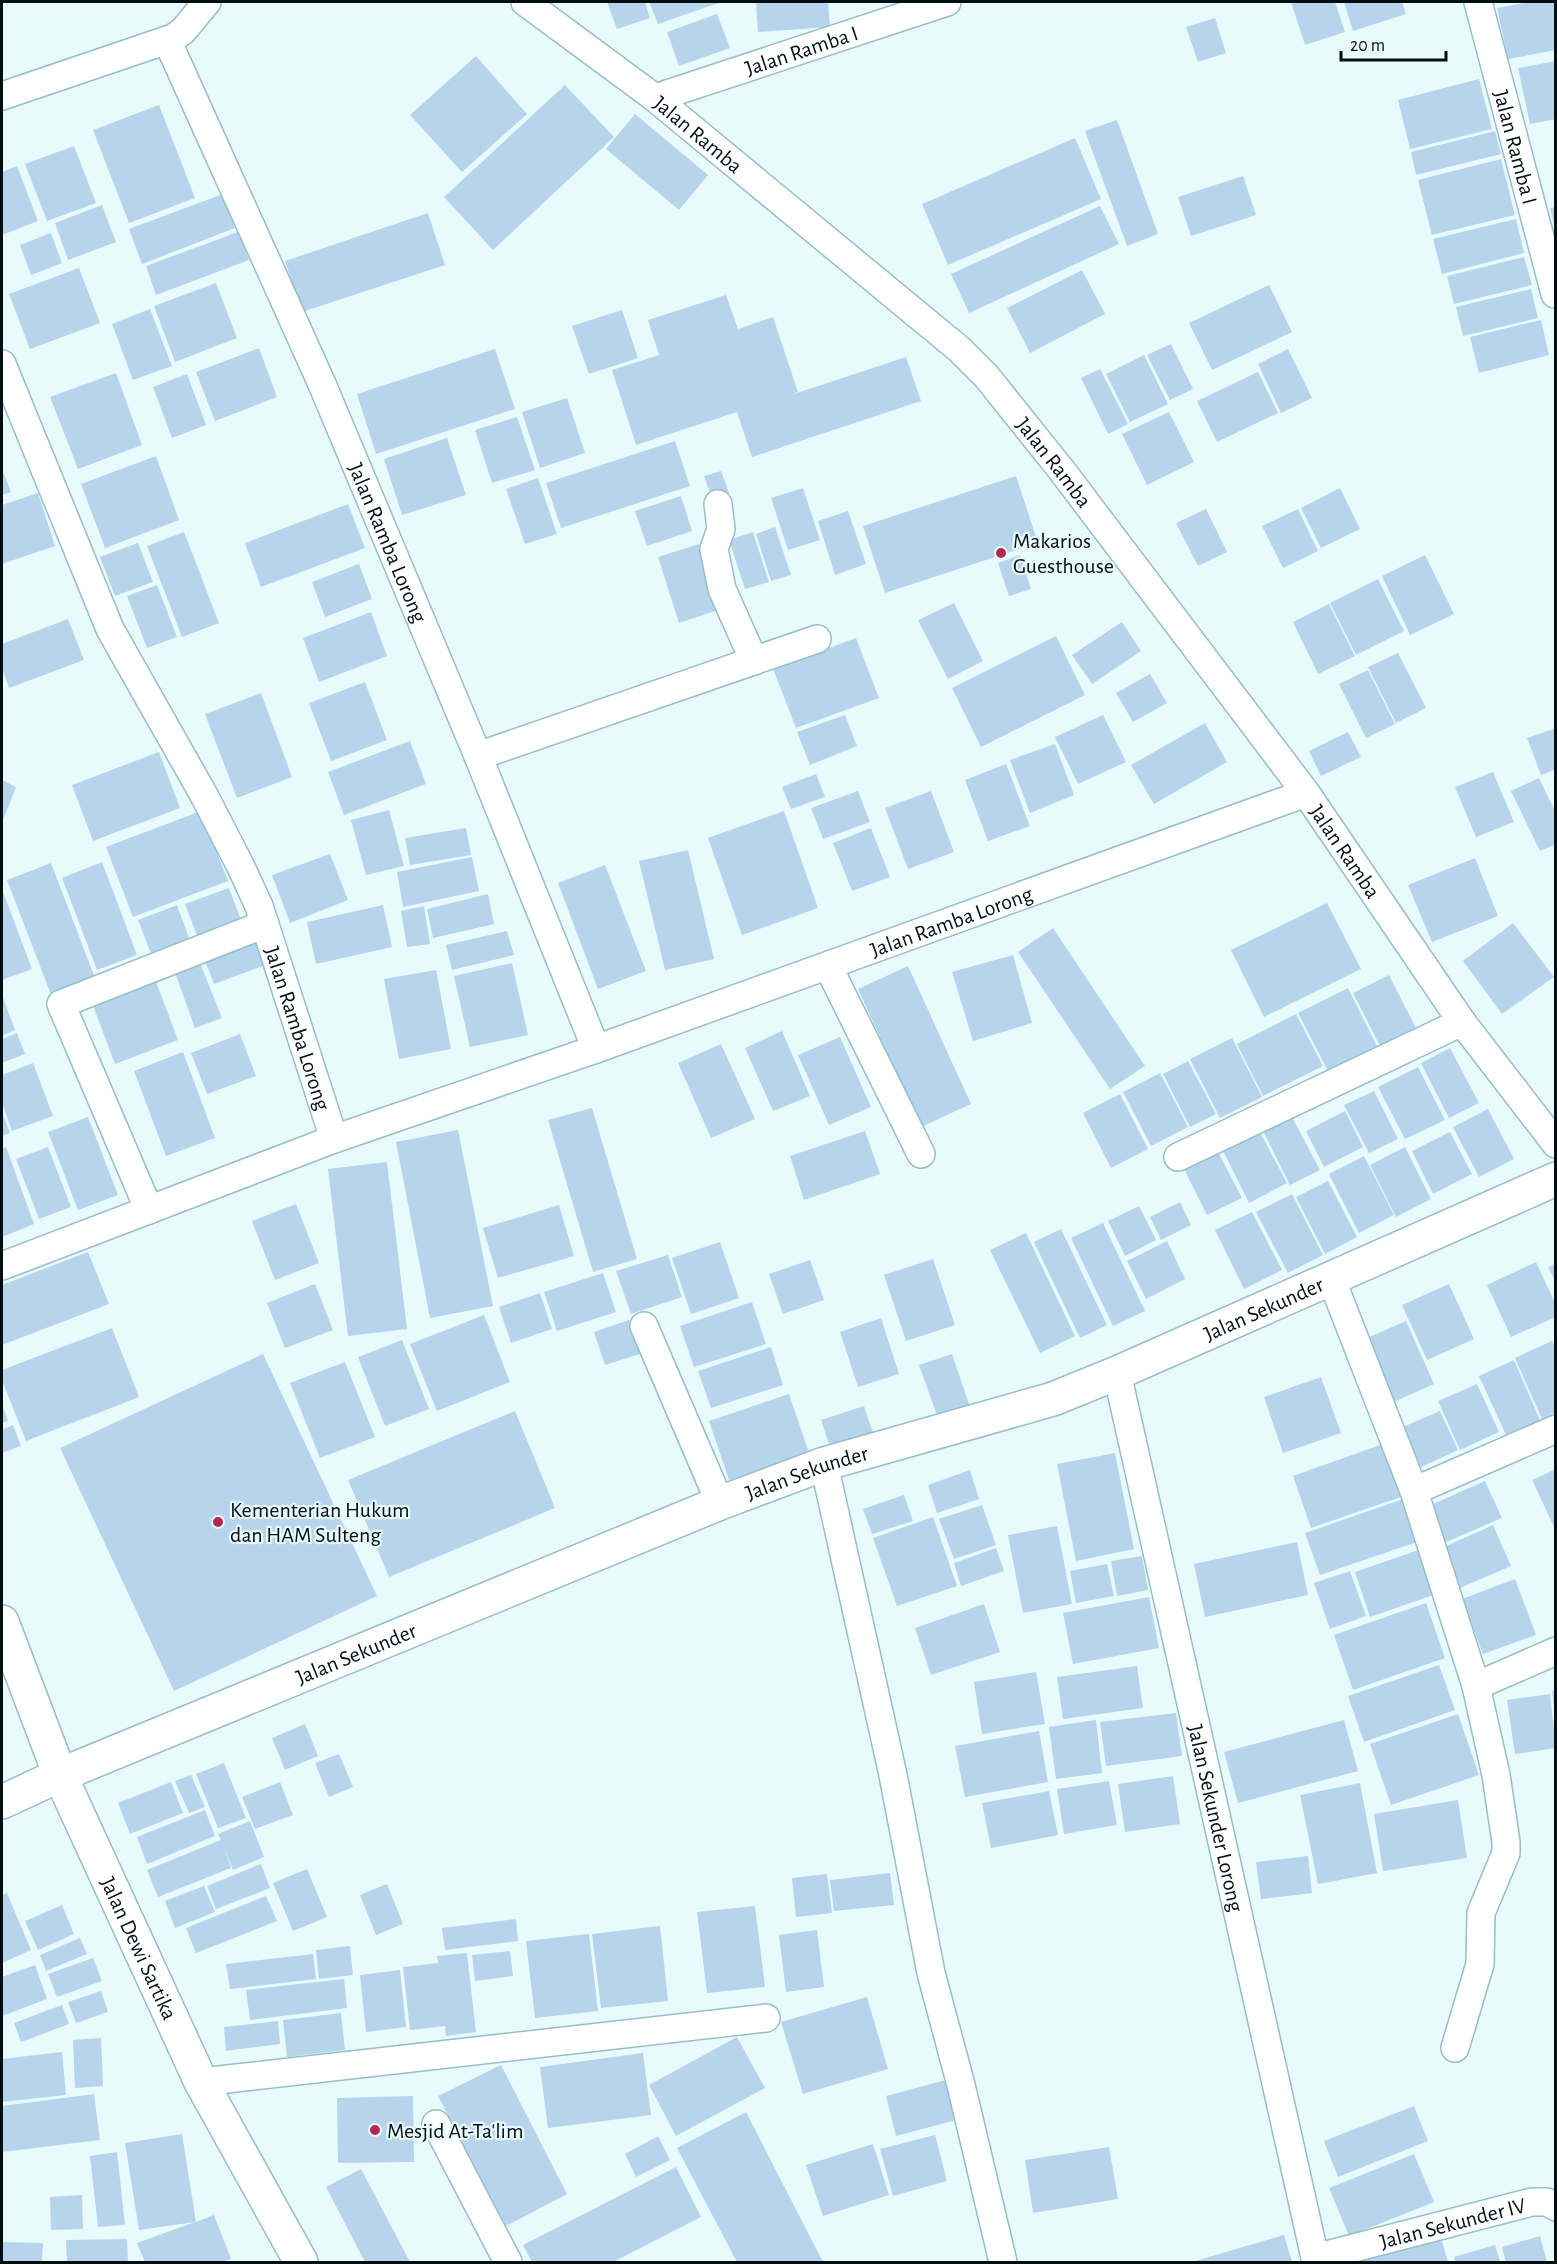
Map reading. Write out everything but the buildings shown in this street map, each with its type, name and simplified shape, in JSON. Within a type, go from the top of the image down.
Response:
[{"type":"street","points":[[2,96],[167,40],[183,31],[207,2]]},
{"type":"street","name":"Jalan Ramba","points":[[525,2],[655,98],[959,349],[987,377],[1063,472],[1306,793],[1462,1022],[1556,1144]]},
{"type":"street","name":"Jalan Ramba I","points":[[655,98],[947,2]]},
{"type":"street","name":"Jalan Ramba I","points":[[1478,2],[1555,294]]},
{"type":"street","name":"Jalan Ramba Lorong","points":[[167,40],[322,384],[478,756],[596,1049]]},
{"type":"street","name":"Jalan Ramba Lorong","points":[[2,364],[110,629],[242,867],[265,924],[334,1139]]},
{"type":"street","points":[[718,504],[721,529],[714,549],[722,589],[754,661]]},
{"type":"street","points":[[478,756],[817,639]]},
{"type":"street","name":"Jalan Ramba Lorong","points":[[2,1266],[334,1139],[596,1049],[1306,793]]},
{"type":"street","points":[[149,1210],[61,1004],[265,924]]},
{"type":"street","points":[[828,966],[921,1154]]},
{"type":"street","points":[[1178,1157],[1462,1022]]},
{"type":"street","name":"Jalan Sekunder","points":[[2,1802],[60,1774],[720,1503],[824,1464],[1053,1399],[1117,1373],[1556,1179]]},
{"type":"street","points":[[1331,1278],[1414,1491],[1476,1686],[1496,1775],[1506,1853],[1481,1913],[1480,1964],[1455,2048]]},
{"type":"street","points":[[644,1326],[720,1503]]},
{"type":"street","name":"Jalan Sekunder Lorong","points":[[1117,1373],[1315,2260]]},
{"type":"street","points":[[1414,1491],[1556,1429]]},
{"type":"street","points":[[824,1464],[893,1775],[931,1973],[961,2085],[1003,2262]]},
{"type":"street","name":"Jalan Dewi Sartika","points":[[2,1622],[60,1774],[201,2082],[300,2262]]},
{"type":"street","points":[[1476,1686],[1556,1651]]},
{"type":"street","points":[[201,2082],[766,2018]]},
{"type":"street","points":[[436,2124],[498,2259]]},
{"type":"street","name":"Jalan Sekunder IV","points":[[1315,2260],[1532,2202],[1547,2202],[1556,2207]]},
{"type":"place","name":"Makarios Guesthouse","points":[[1001,553]]},
{"type":"place","name":"Kementerian Hukum dan HAM Sulteng","points":[[218,1522]]},
{"type":"place","name":"Mesjid At-Ta'lim","points":[[375,2130]]}]
